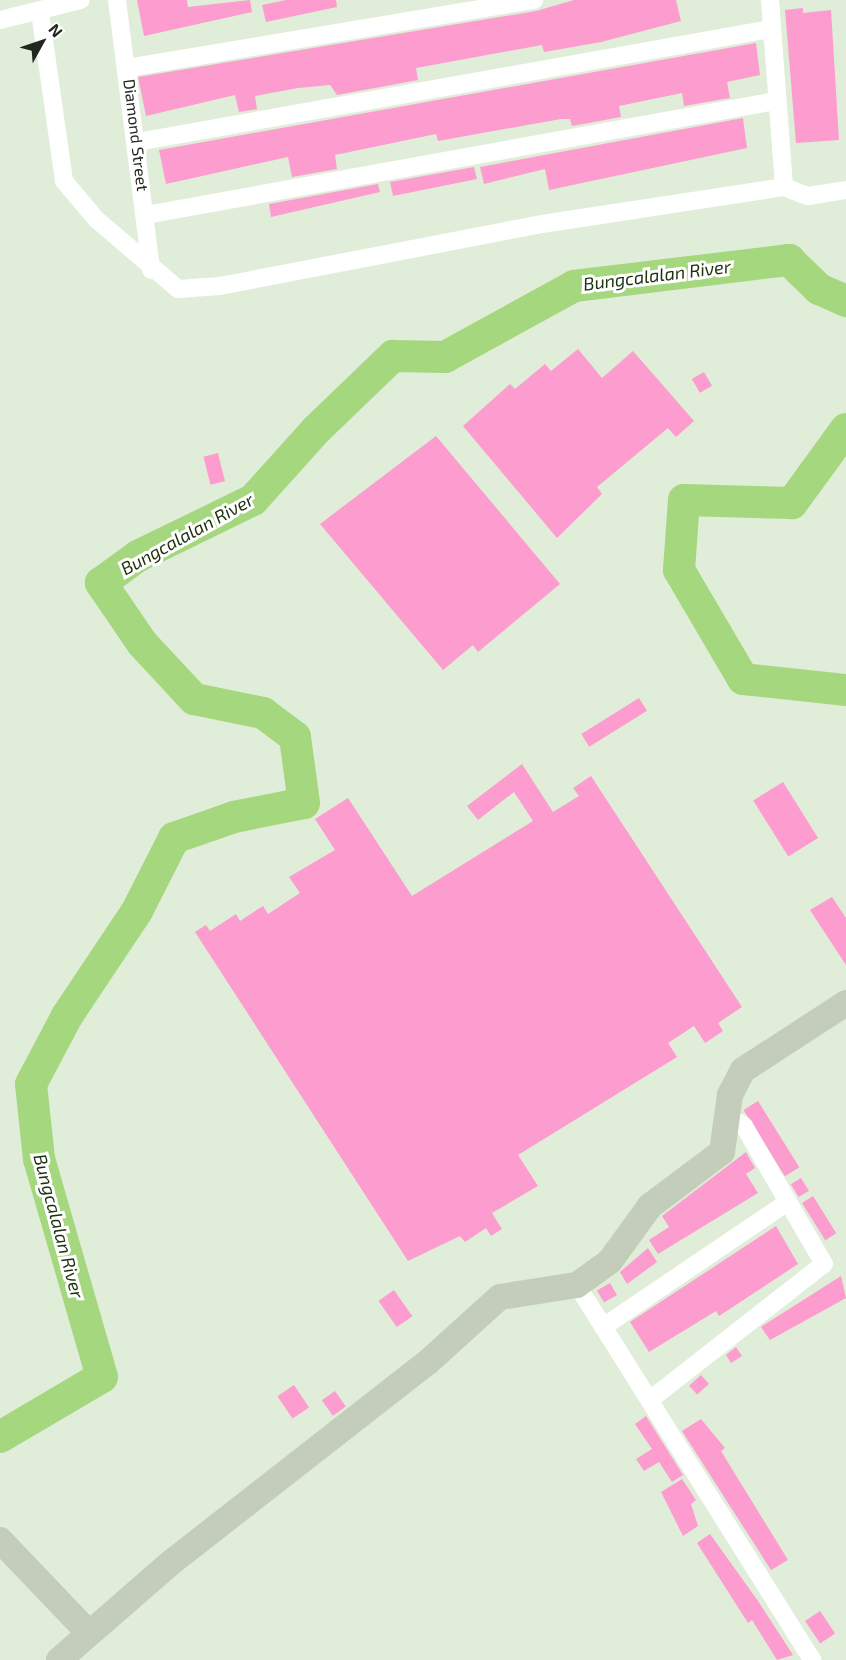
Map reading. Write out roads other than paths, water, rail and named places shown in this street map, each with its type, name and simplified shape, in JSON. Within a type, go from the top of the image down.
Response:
[{"type":"street","points":[[0,20],[40,12],[81,0]]},
{"type":"street","name":"Diamond Street","points":[[117,0],[137,142],[151,270]]},
{"type":"street","points":[[127,68],[534,0]]},
{"type":"street","points":[[770,0],[775,101],[784,187]]},
{"type":"street","points":[[40,12],[64,181],[96,219],[151,270],[178,289],[211,288],[542,224],[784,187],[808,196],[846,190]]},
{"type":"street","points":[[137,142],[771,29]]},
{"type":"street","points":[[146,215],[775,101]]},
{"type":"street","points":[[59,1660],[89,1633],[428,1362],[500,1297],[577,1285],[625,1246],[650,1206],[722,1152],[730,1118],[734,1084],[752,1062],[846,1003]]},
{"type":"street","points":[[651,1399],[820,1270],[820,1256],[786,1203],[744,1126],[730,1118]]},
{"type":"street","points":[[603,1327],[786,1203]]},
{"type":"street","points":[[577,1285],[651,1399],[812,1660]]},
{"type":"street","points":[[0,1540],[89,1633]]},
{"type":"waterway","name":"Bungcalalan River","points":[[0,1437],[102,1377],[39,1159],[31,1084],[67,1016],[137,911],[174,838],[234,817],[304,803],[295,737],[263,713],[194,699],[142,643],[101,583],[138,556],[253,500],[316,430],[393,356],[445,357],[574,286],[789,260],[819,289],[846,301]]},
{"type":"waterway","name":"Bungcalalan River","points":[[846,429],[792,503],[684,500],[679,570],[743,679],[846,690]]}]
